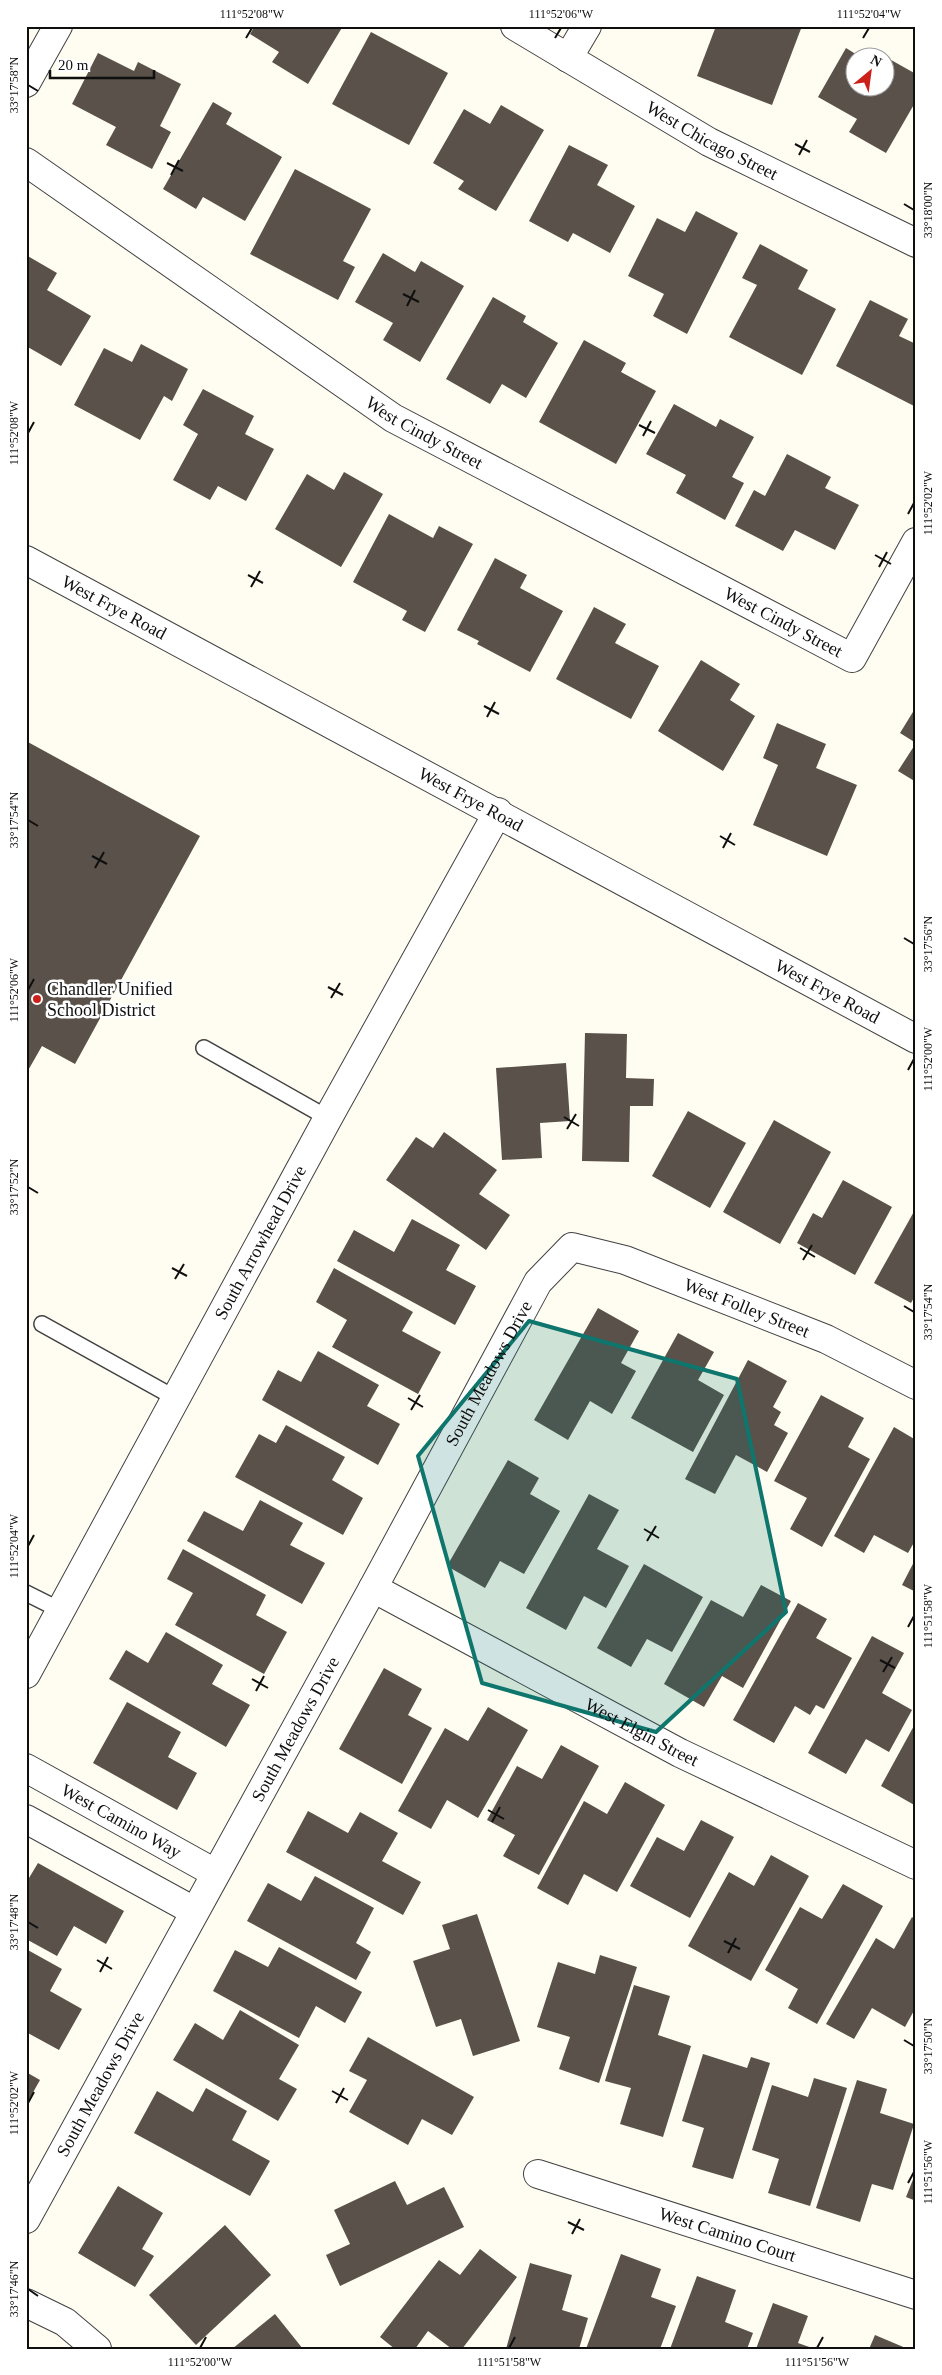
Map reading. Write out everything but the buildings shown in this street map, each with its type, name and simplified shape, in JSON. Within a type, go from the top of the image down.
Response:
[{"type":"street","points":[[26,83],[58,26]]},
{"type":"street","name":"West Chicago Street","points":[[515,26],[709,142],[916,243]]},
{"type":"street","points":[[568,58],[587,26]]},
{"type":"street","name":"West Cindy Street","points":[[26,162],[394,418],[852,658],[916,542]]},
{"type":"street","name":"West Frye Road","points":[[26,560],[498,812],[916,1039]]},
{"type":"street","name":"South Arrowhead Drive","points":[[26,1674],[328,1118],[498,812]]},
{"type":"street","name":"West Folley Street","points":[[572,1247],[625,1260],[826,1339],[916,1385]]},
{"type":"street","name":"South Meadows Drive","points":[[26,2218],[373,1588],[538,1282],[572,1247]]},
{"type":"street","name":"West Elgin Street","points":[[373,1588],[680,1753],[916,1865]]},
{"type":"street","name":"West Camino Way","points":[[26,1768],[215,1873]]},
{"type":"street","points":[[26,1819],[194,1911]]},
{"type":"street","name":"West Camino Court","points":[[538,2174],[916,2295]]},
{"type":"street","points":[[26,2303],[65,2322],[98,2349]]},
{"type":"lane","points":[[204,1048],[328,1118]]},
{"type":"lane","points":[[42,1324],[177,1398]]},
{"type":"lane","points":[[26,1592],[60,1610]]},
{"type":"highlighted area","points":[[529,1321],[737,1379],[786,1612],[656,1732],[482,1683],[418,1456]]},
{"type":"place","name":"Chandler Unified School District","points":[[37,999]]}]
